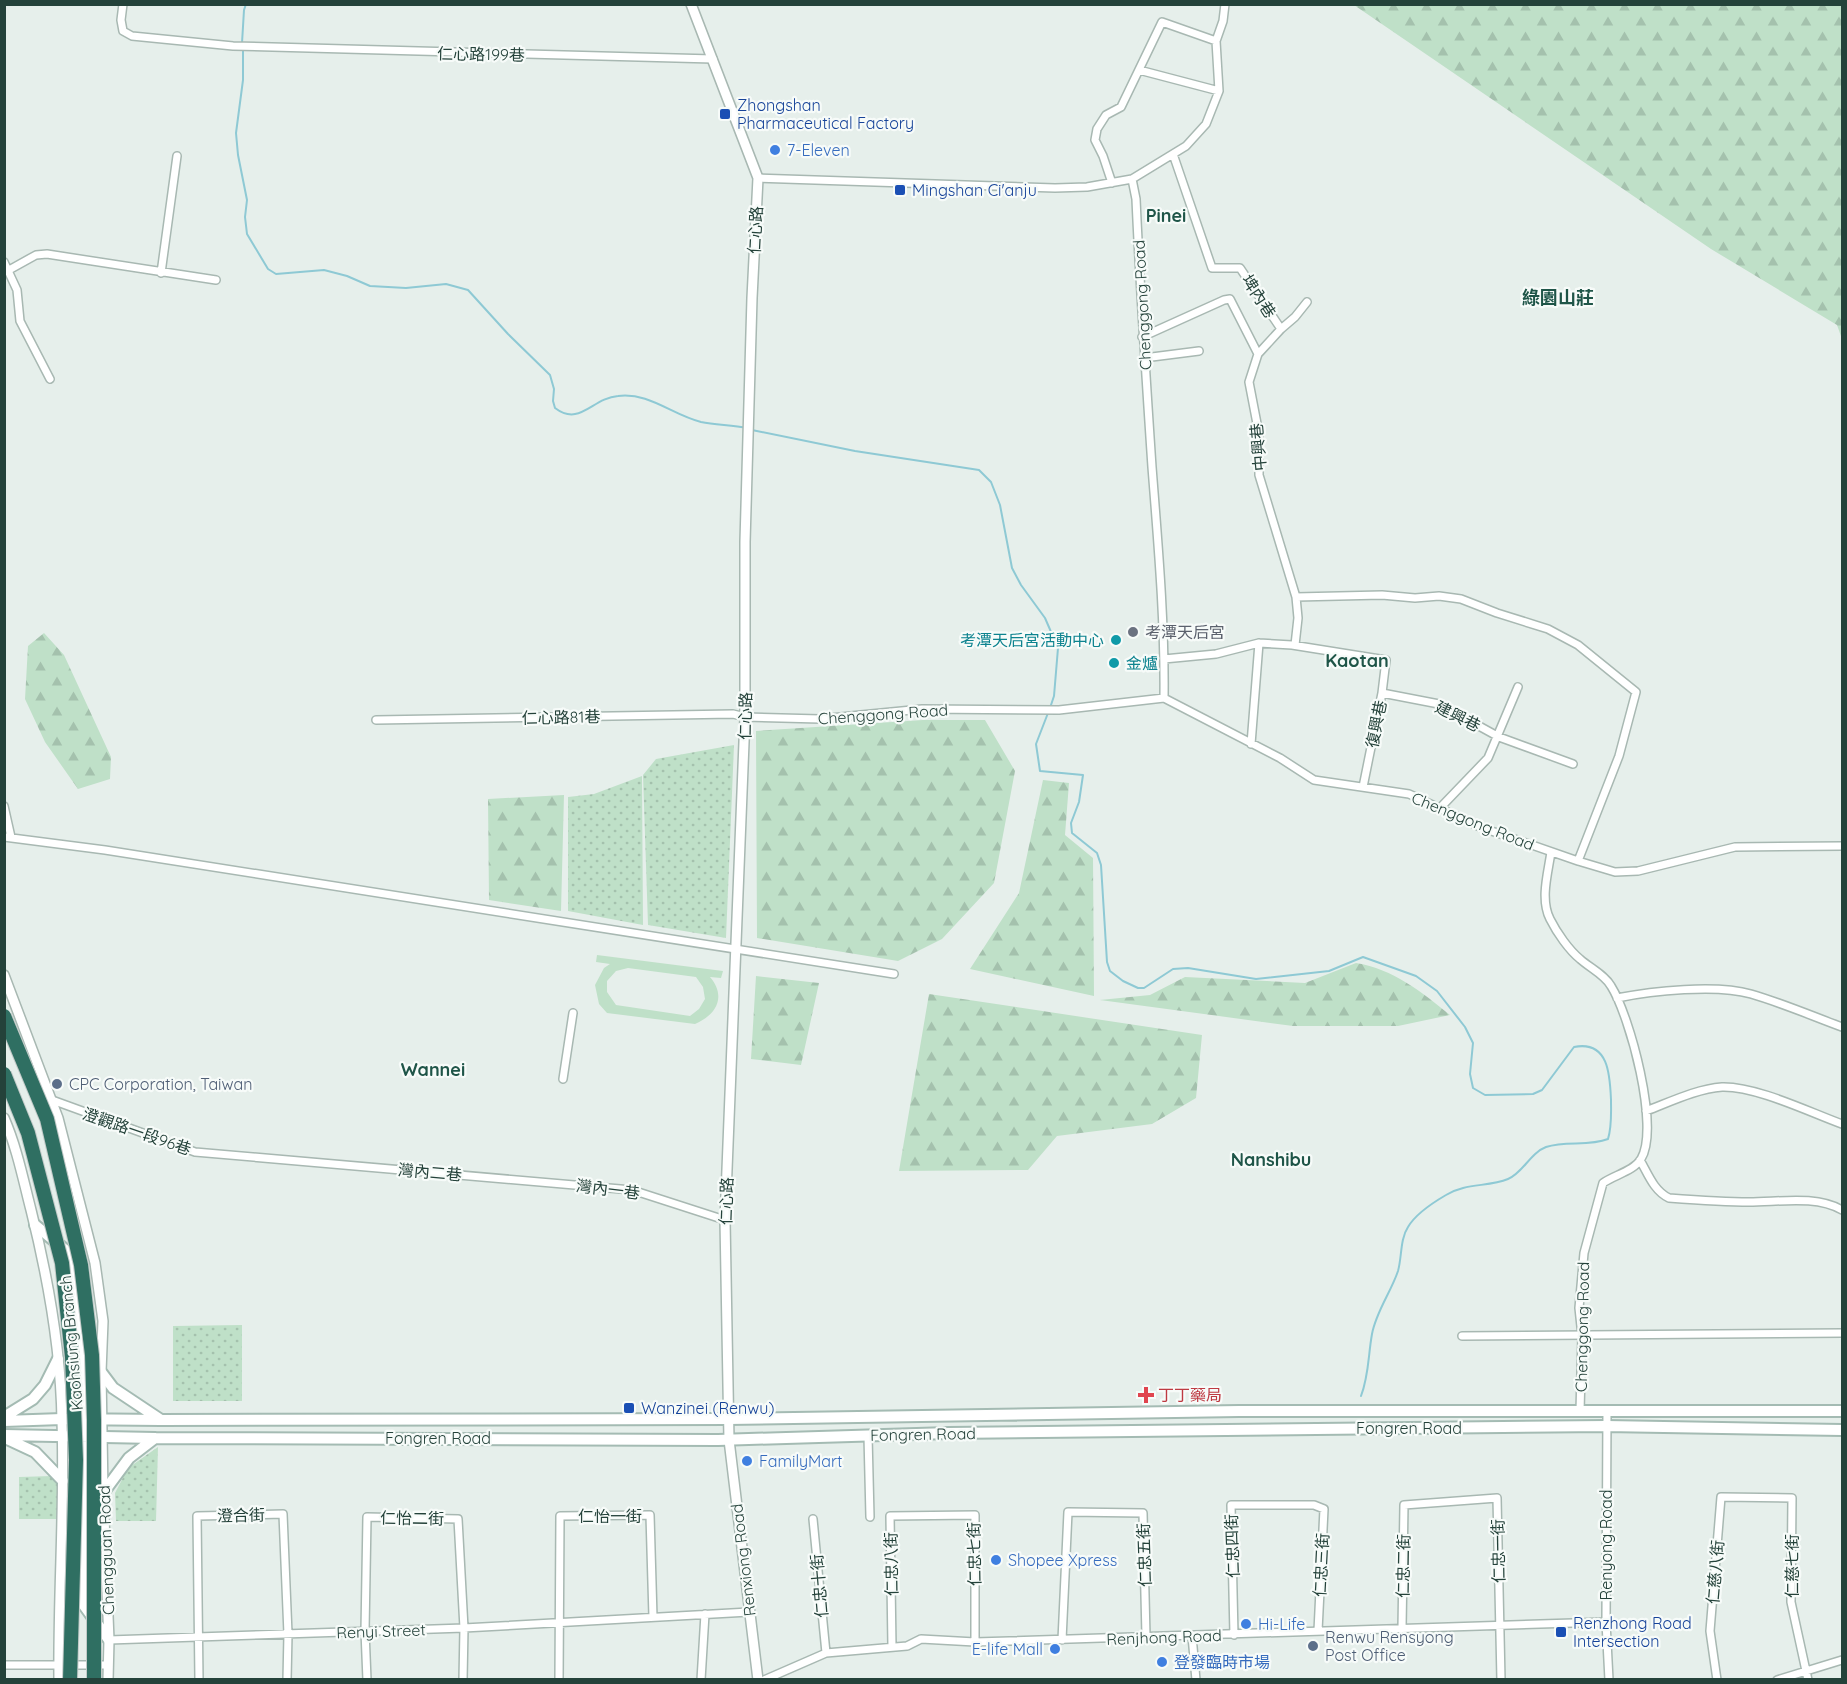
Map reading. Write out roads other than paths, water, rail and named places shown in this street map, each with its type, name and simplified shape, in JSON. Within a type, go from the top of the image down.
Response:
[{"type":"highway","name":"Kaohsiung Branch","points":[[4,1016],[47,1119],[81,1265],[92,1355],[94,1680]]},
{"type":"highway","name":"Kaohsiung Branch","points":[[4,1074],[28,1133],[63,1275],[72,1357],[76,1460],[70,1680]]},
{"type":"main road","points":[[34,1225],[68,1252],[77,1316],[81,1419],[88,1437],[83,1604],[109,1640]]},
{"type":"main road","points":[[4,1419],[33,1399],[45,1385],[58,1359]]},
{"type":"main road","points":[[101,1372],[113,1388],[161,1420]]},
{"type":"main road","name":"Fongren Road","points":[[4,1419],[728,1419],[1239,1411],[1842,1411]]},
{"type":"main road","name":"Fongren Road","points":[[4,1437],[729,1440],[1606,1426],[1842,1430]]},
{"type":"main road","points":[[4,1437],[35,1452],[63,1481]]},
{"type":"main road","points":[[103,1493],[129,1458],[155,1438]]},
{"type":"street","name":"仁心路199巷","points":[[123,4],[121,27],[126,34],[237,46],[713,59]]},
{"type":"street","name":"仁心路","points":[[691,4],[758,178],[745,542],[746,717],[725,1220],[729,1440]]},
{"type":"street","points":[[758,178],[1055,188],[1087,187],[1132,179],[1186,146],[1206,124],[1219,91],[1216,41],[1223,21],[1225,4]]},
{"type":"street","points":[[1112,183],[1095,140],[1097,129],[1106,115],[1121,108],[1162,22],[1216,41]]},
{"type":"street","points":[[1139,70],[1219,91]]},
{"type":"street","name":"埤內巷","points":[[1173,154],[1212,268],[1240,268],[1281,329]]},
{"type":"street","points":[[161,273],[177,156]]},
{"type":"street","name":"Chenggong Road","points":[[1132,179],[1136,199],[1142,336],[1164,659],[1164,698]]},
{"type":"street","points":[[9,270],[36,255],[46,254],[216,280]]},
{"type":"street","points":[[4,262],[17,290],[20,321],[50,379]]},
{"type":"street","points":[[1142,336],[1230,299],[1258,354]]},
{"type":"street","name":"中興巷","points":[[1295,645],[1298,618],[1296,597],[1259,475],[1259,434],[1249,382],[1258,354],[1295,317],[1306,302]]},
{"type":"street","points":[[1144,358],[1199,351]]},
{"type":"street","points":[[1296,597],[1415,598],[1439,596],[1461,599],[1548,629],[1578,645],[1636,692],[1619,756],[1578,861]]},
{"type":"street","points":[[1164,659],[1215,654],[1259,643],[1295,645]]},
{"type":"street","points":[[1251,744],[1259,643]]},
{"type":"street","name":"復興巷","points":[[1295,645],[1386,660],[1382,693],[1363,787]]},
{"type":"street","name":"建興巷","points":[[1440,808],[1488,758],[1518,687]]},
{"type":"street","name":"建興巷","points":[[1382,693],[1439,704],[1498,737],[1573,764]]},
{"type":"street","name":"Chenggong Road","points":[[746,717],[820,719],[922,709],[1059,710],[1164,698],[1314,780],[1409,795],[1480,827],[1615,872],[1638,871],[1735,847],[1842,846]]},
{"type":"street","name":"仁心路81巷","points":[[376,720],[733,714],[746,717]]},
{"type":"street","points":[[4,806],[8,837],[894,974]]},
{"type":"street","name":"Chenggong Road","points":[[1551,852],[1545,904],[1550,920],[1579,958],[1611,984],[1639,1064],[1647,1130],[1641,1160],[1603,1183],[1584,1253],[1579,1308],[1582,1336],[1580,1411]]},
{"type":"street","name":"Chengguan Road","points":[[4,975],[58,1118],[95,1263],[103,1321],[101,1372],[109,1640],[108,1680]]},
{"type":"street","points":[[1617,998],[1710,989],[1749,993],[1842,1027]]},
{"type":"street","points":[[563,1079],[573,1013]]},
{"type":"street","points":[[1646,1111],[1690,1094],[1720,1087],[1742,1088],[1842,1124]]},
{"type":"street","name":"澄觀路一段96巷","points":[[52,1100],[195,1152],[373,1167]]},
{"type":"street","points":[[4,1119],[13,1140],[44,1264],[58,1359],[63,1436],[59,1680]]},
{"type":"street","points":[[1641,1160],[1654,1185],[1661,1194],[1669,1198],[1748,1202],[1807,1201],[1831,1204],[1842,1210]]},
{"type":"street","name":"灣內二巷","points":[[373,1167],[487,1177]]},
{"type":"street","name":"灣內一巷","points":[[487,1177],[632,1190],[725,1220]]},
{"type":"street","points":[[1462,1336],[1842,1334]]},
{"type":"street","name":"Renyong Road","points":[[1606,1410],[1606,1622],[1609,1680]]},
{"type":"street","points":[[868,1436],[870,1517]]},
{"type":"street","name":"Renxiong Road","points":[[729,1440],[758,1680]]},
{"type":"street","name":"仁慈八街","points":[[1717,1680],[1710,1631],[1721,1497],[1753,1498]]},
{"type":"street","name":"仁忠一街","points":[[1404,1505],[1497,1498],[1499,1624]]},
{"type":"street","name":"仁慈七街","points":[[1753,1498],[1792,1498],[1791,1602],[1806,1676]]},
{"type":"street","name":"仁忠三街","points":[[1314,1504],[1324,1509],[1318,1631]]},
{"type":"street","name":"仁忠四街","points":[[1234,1635],[1230,1505],[1314,1504]]},
{"type":"street","name":"仁忠二街","points":[[1402,1628],[1404,1505]]},
{"type":"street","name":"仁忠五街","points":[[1062,1640],[1068,1512],[1143,1513],[1146,1636]]},
{"type":"street","name":"澄合街","points":[[199,1680],[197,1516],[283,1514],[288,1634],[287,1680]]},
{"type":"street","name":"仁怡一街","points":[[559,1680],[560,1516],[650,1515],[653,1617]]},
{"type":"street","name":"仁忠七街","points":[[924,1515],[975,1515],[975,1642]]},
{"type":"street","name":"仁忠八街","points":[[892,1647],[890,1516],[924,1515]]},
{"type":"street","name":"仁怡二街","points":[[367,1680],[365,1631],[367,1517],[458,1519],[464,1628],[464,1680]]},
{"type":"street","name":"仁忠十街","points":[[813,1519],[826,1653]]},
{"type":"street","name":"Renyi Street","points":[[109,1640],[464,1628],[749,1611]]},
{"type":"street","points":[[701,1680],[705,1614]]},
{"type":"street","name":"Renjhong Road","points":[[764,1680],[826,1653],[907,1646],[921,1639],[975,1642],[1062,1640],[1606,1622]]},
{"type":"street","points":[[1499,1624],[1501,1680]]},
{"type":"street","points":[[1192,1636],[1196,1680]]},
{"type":"street","points":[[1777,1680],[1806,1676],[1842,1660]]},
{"type":"street","points":[[4,1665],[108,1665]]},
{"type":"waterway","points":[[242,43],[246,4]]},
{"type":"waterway","points":[[243,49],[243,80],[236,133],[247,200],[245,217],[247,234],[268,269],[276,274],[324,270],[347,276],[370,286],[406,288],[446,284],[468,290],[550,375],[554,389],[555,408],[564,413],[579,413],[609,398],[629,396],[640,397],[701,422],[747,428]]},
{"type":"waterway","points":[[752,430],[855,451],[979,470],[991,482],[1000,505],[1012,568],[1021,585],[1045,618],[1058,648],[1054,696],[1050,708]]},
{"type":"waterway","points":[[1048,713],[1036,744],[1040,771],[1083,775],[1079,802],[1071,823],[1072,833],[1097,853],[1101,865],[1107,962],[1110,971],[1123,981],[1138,988],[1144,988],[1173,969],[1188,968],[1256,979],[1329,971],[1363,957],[1416,976],[1437,991],[1465,1027],[1473,1043],[1470,1074],[1473,1088],[1485,1095],[1533,1094],[1542,1090],[1574,1047],[1586,1046],[1594,1049],[1601,1054],[1605,1062],[1610,1081],[1611,1100],[1611,1125],[1608,1139],[1593,1143],[1546,1147],[1508,1179],[1453,1191],[1420,1213],[1411,1222],[1405,1232],[1398,1271],[1374,1326],[1361,1396]]},
{"type":"place","name":"Zhongshan Pharmaceutical Factory","points":[[725,114]]},
{"type":"place","name":"7-Eleven","points":[[775,150]]},
{"type":"place","name":"Mingshan Ci'anju","points":[[900,190]]},
{"type":"place","name":"考潭天后宮","points":[[1133,632]]},
{"type":"place","name":"考潭天后宮活動中心","points":[[1116,640]]},
{"type":"place","name":"金爐","points":[[1114,663]]},
{"type":"place","name":"CPC Corporation, Taiwan","points":[[57,1084]]},
{"type":"place","name":"丁丁藥局","points":[[1146,1395]]},
{"type":"place","name":"Wanzinei (Renwu)","points":[[629,1408]]},
{"type":"place","name":"FamilyMart","points":[[747,1461]]},
{"type":"place","name":"Shopee Xpress","points":[[996,1560]]},
{"type":"place","name":"Hi-Life","points":[[1246,1624]]},
{"type":"place","name":"Renzhong Road Intersection","points":[[1561,1632]]},
{"type":"place","name":"Renwu Rensyong Post Office","points":[[1313,1646]]},
{"type":"place","name":"E-life Mall","points":[[1055,1649]]},
{"type":"place","name":"登發臨時市場","points":[[1162,1662]]},
{"type":"district","name":"Pinei","points":[[1166,216]]},
{"type":"district","name":"綠園山莊","points":[[1558,298]]},
{"type":"district","name":"Kaotan","points":[[1357,661]]},
{"type":"district","name":"Wannei","points":[[433,1070]]},
{"type":"district","name":"Nanshibu","points":[[1271,1160]]}]
